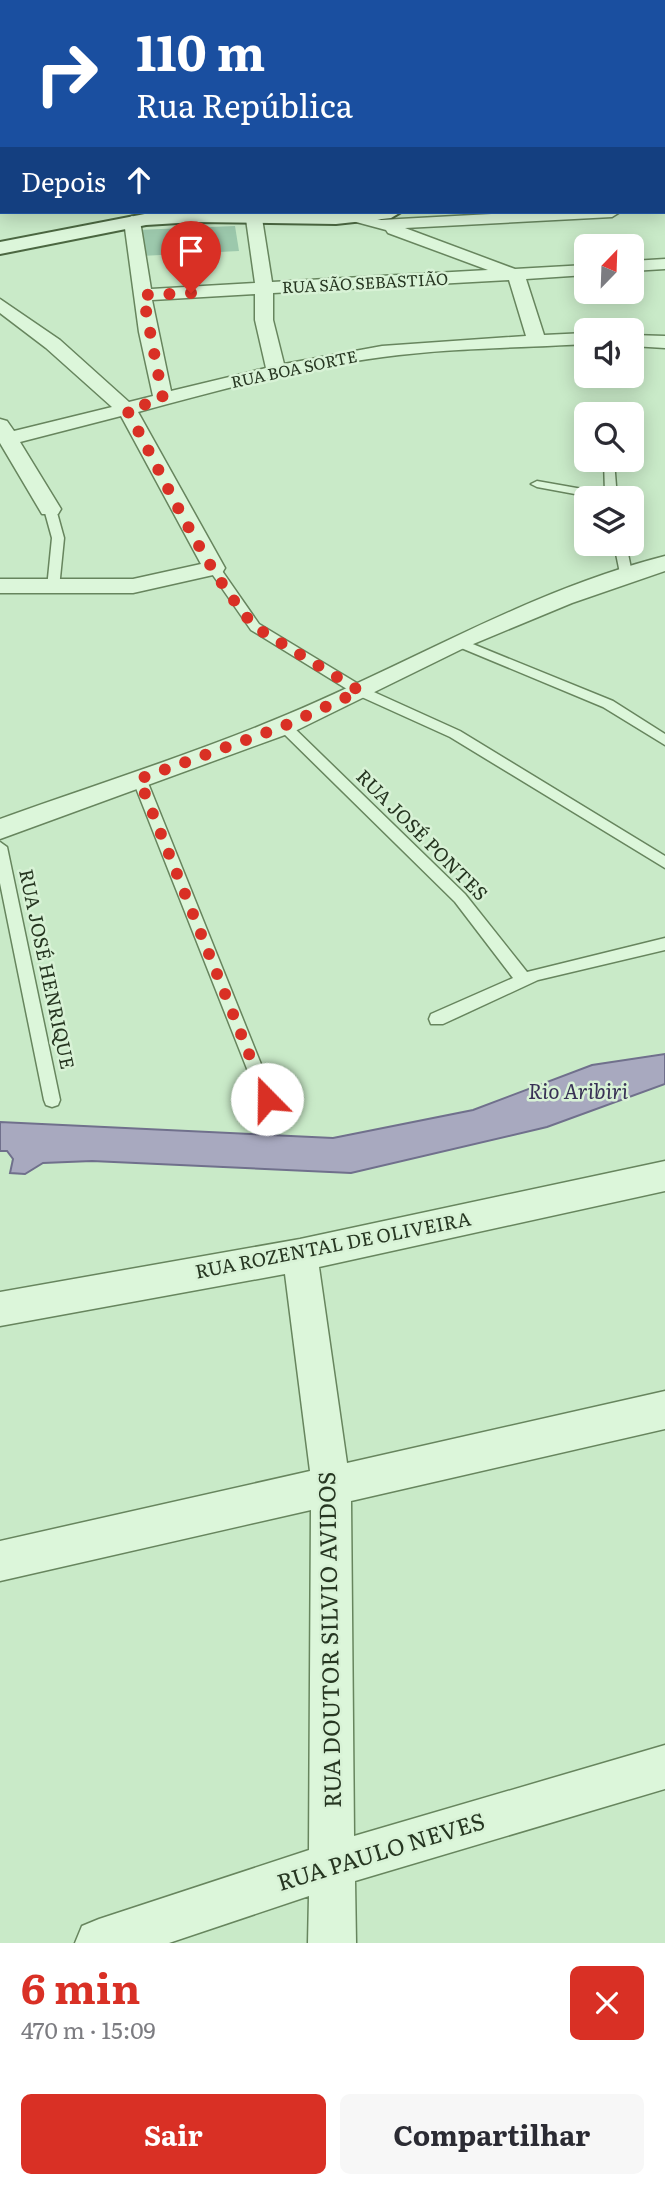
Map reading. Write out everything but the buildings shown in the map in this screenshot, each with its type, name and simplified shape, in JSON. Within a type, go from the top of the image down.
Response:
[{"type":"street","points":[[0,248],[119,219],[253,214],[385,218],[536,214]]},
{"type":"street","points":[[253,214],[264,288],[264,320],[276,371]]},
{"type":"street","points":[[385,218],[516,275],[537,341]]},
{"type":"street","points":[[119,219],[143,295],[163,399]]},
{"type":"street","points":[[644,265],[665,264]]},
{"type":"street","name":"RUA SÃO SEBASTIÃO","points":[[143,295],[574,271]]},
{"type":"street","points":[[0,304],[54,344],[127,410],[214,568],[133,586],[0,586]]},
{"type":"street","name":"RUA BOA SORTE","points":[[4,432],[127,410],[276,371],[417,348],[574,340]]},
{"type":"street","points":[[644,341],[665,342]]},
{"type":"street","points":[[4,432],[50,509]]},
{"type":"street","points":[[0,829],[284,726],[458,642],[564,598],[665,563]]},
{"type":"street","name":"RUA ROZENTAL DE OLIVEIRA","points":[[0,1309],[299,1255],[665,1176]]},
{"type":"street","name":"RUA DOUTOR SILVIO AVIDOS","points":[[299,1255],[331,1484],[332,1943]]},
{"type":"street","points":[[0,1561],[665,1410]]},
{"type":"street","name":"RUA PAULO NEVES","points":[[99,1943],[332,1865],[665,1767]]},
{"type":"lane","points":[[537,484],[574,491]]},
{"type":"lane","points":[[50,509],[58,538],[53,588]]},
{"type":"lane","points":[[622,556],[627,578]]},
{"type":"lane","points":[[214,568],[255,627],[360,691],[455,734],[665,863]]},
{"type":"lane","points":[[458,642],[608,704],[665,740]]},
{"type":"lane","name":"RUA JOSÉ PONTES","points":[[284,726],[460,898],[524,980]]},
{"type":"lane","points":[[139,779],[267,1099]]},
{"type":"lane","name":"RUA JOSÉ HENRIQUE","points":[[0,847],[52,1100]]},
{"type":"lane","points":[[437,1019],[524,980],[665,944]]},
{"type":"green space","points":[[235,226],[239,251],[141,256],[137,230]]},
{"type":"water","name":"Rio Aribiri","points":[[665,1054],[665,1084],[547,1127],[351,1173],[92,1161],[43,1163],[25,1174],[10,1173],[13,1159],[7,1151],[0,1151],[0,1122],[333,1138],[473,1110],[592,1065]]},
{"type":"route","points":[[191,293],[143,295],[163,399],[127,410],[214,568],[245,615],[255,627],[360,691],[284,726],[139,779],[267,1099]]}]
